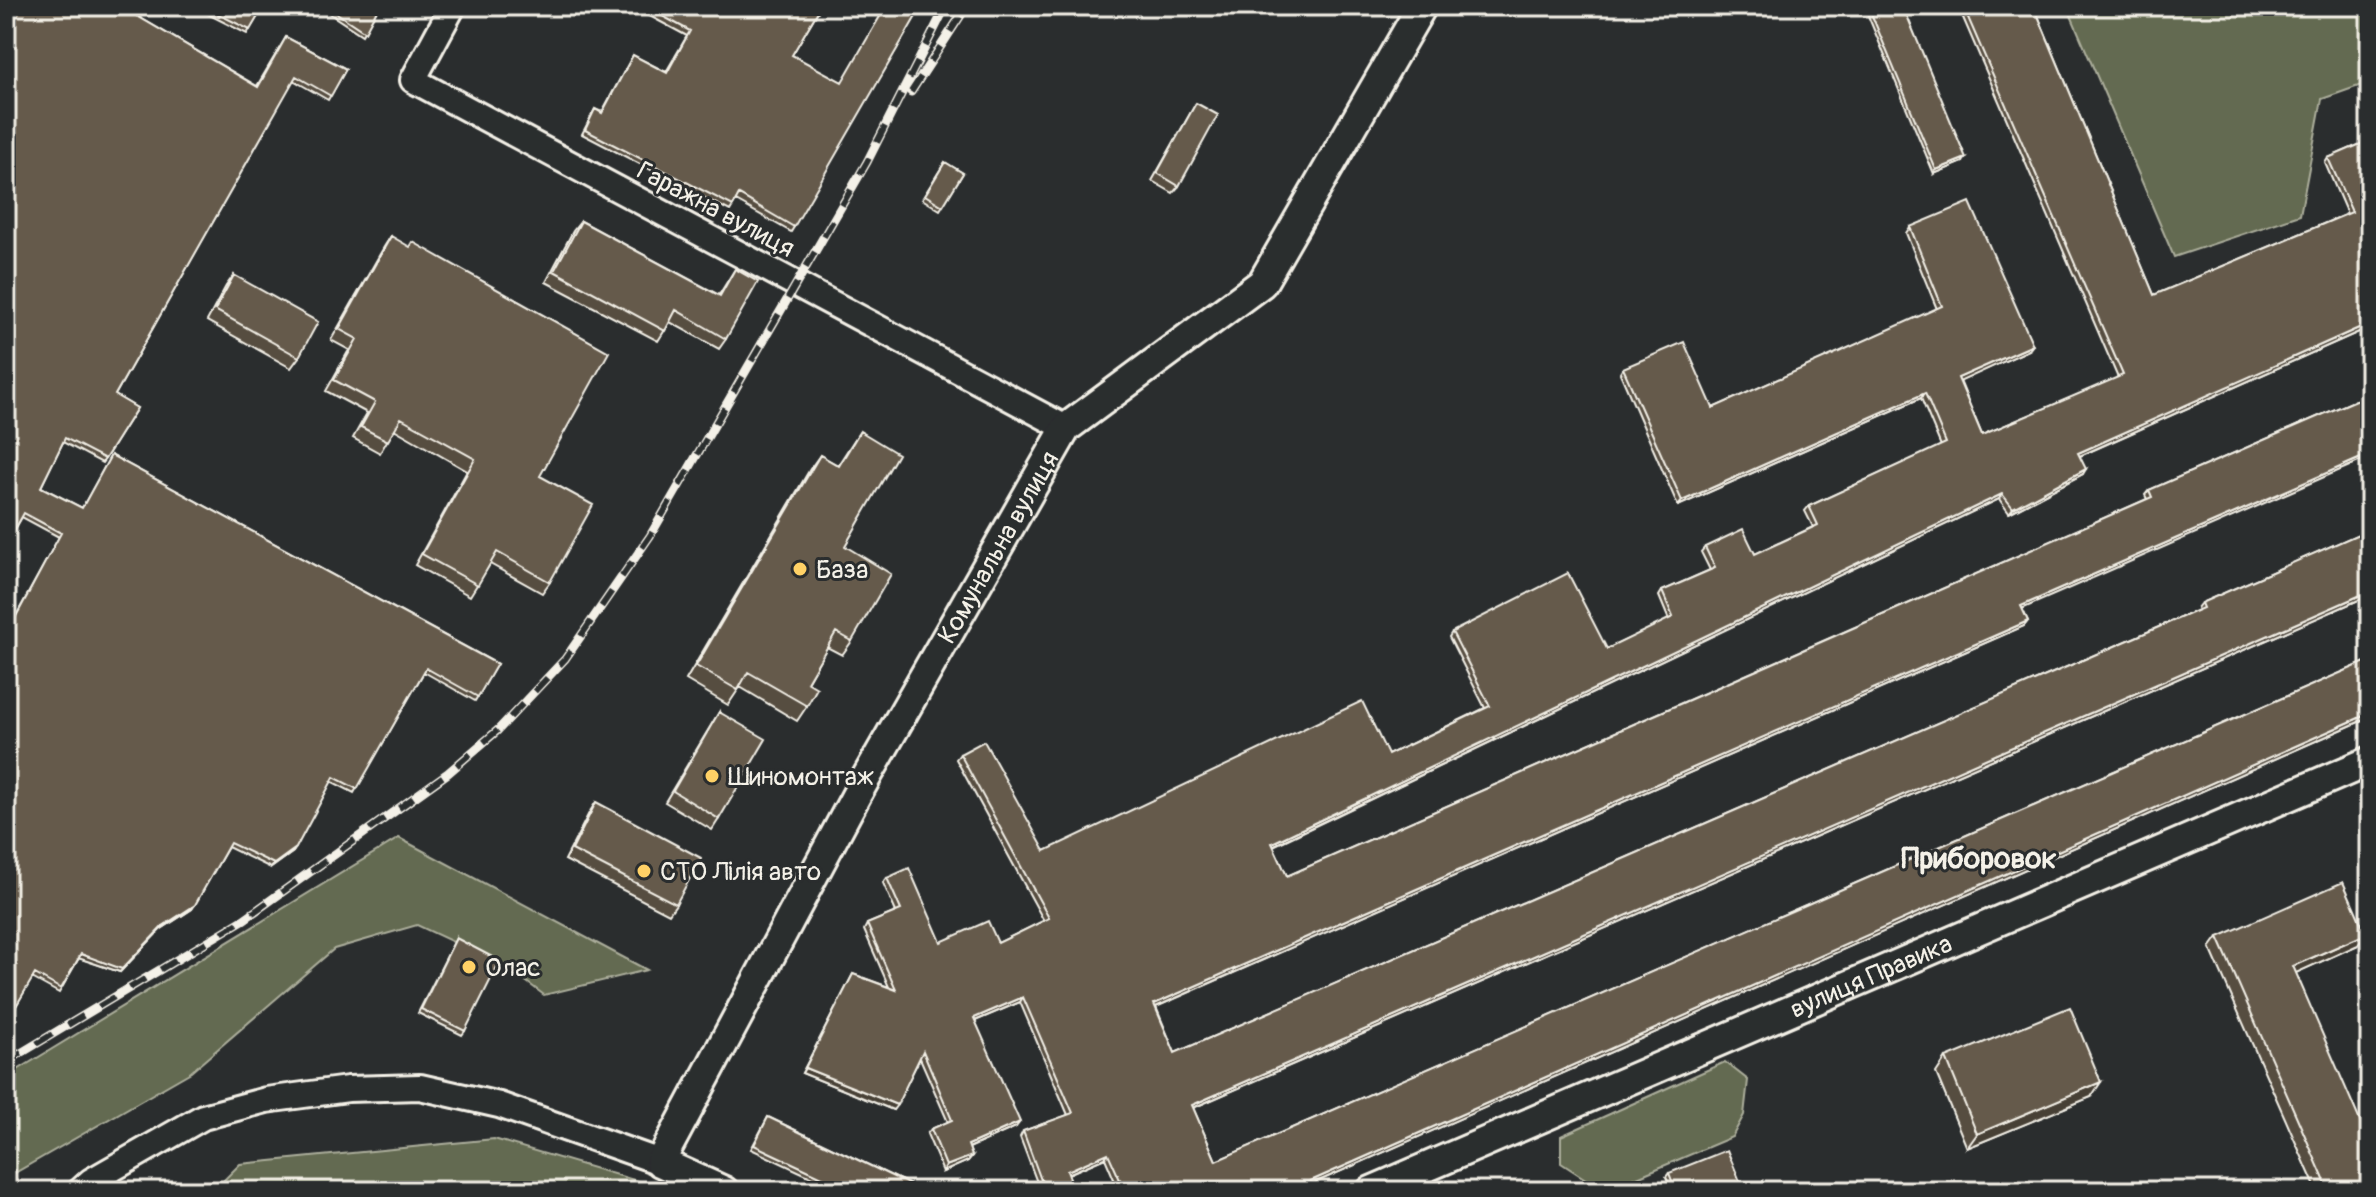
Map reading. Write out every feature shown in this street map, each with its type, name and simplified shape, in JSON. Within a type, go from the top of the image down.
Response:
[{"type":"street","name":"Гаражна вулиця","points":[[453,6],[413,80],[1066,428]]},
{"type":"street","name":"Комунальна вулиця","points":[[660,1162],[858,792],[1066,428],[1262,283],[1422,6]]},
{"type":"street","name":"вулиця Правика","points":[[1371,1191],[2370,761]]},
{"type":"street","points":[[80,1191],[91,1181],[203,1117],[266,1100],[348,1089],[420,1087],[499,1105],[660,1162],[724,1191]]},
{"type":"green space","points":[[2067,6],[2370,6],[2370,82],[2322,99],[2300,215],[2174,257]]},
{"type":"green space","points":[[399,838],[647,970],[544,995],[507,967],[417,925],[334,949],[191,1072],[6,1178],[6,1077]]},
{"type":"green space","points":[[1725,1062],[1748,1080],[1744,1115],[1732,1137],[1604,1191],[1561,1163],[1561,1136]]},
{"type":"green space","points":[[494,1139],[648,1184],[652,1191],[213,1191],[240,1164]]},
{"type":"building","points":[[6,6],[120,6],[258,87],[286,37],[346,69],[331,96],[296,76],[115,395],[137,408],[105,459],[65,438],[41,487],[82,508],[111,455],[497,664],[478,697],[426,668],[357,789],[334,777],[296,848],[274,864],[230,843],[195,905],[163,926],[122,969],[81,954],[61,989],[35,974],[6,1023],[6,635],[61,533],[24,513],[6,545]]},
{"type":"building","points":[[202,6],[264,6],[250,30]]},
{"type":"building","points":[[326,6],[379,6],[365,32]]},
{"type":"building","points":[[644,6],[821,6],[792,55],[842,82],[886,6],[922,6],[794,227],[739,195],[733,206],[585,130],[595,109],[602,113],[633,55],[667,73],[690,31]]},
{"type":"building","points":[[1868,6],[1903,6],[1966,158],[1936,170]]},
{"type":"building","points":[[1963,6],[2034,6],[2154,295],[2352,212],[2328,158],[2370,140],[2370,323],[2078,453],[2086,469],[2013,508],[2002,494],[1272,843],[1287,876],[2152,497],[2149,490],[2370,394],[2370,454],[2021,606],[2028,621],[1154,1004],[1175,1053],[2203,608],[2201,603],[2370,529],[2370,591],[1192,1105],[1216,1161],[2370,660],[2370,713],[1288,1191],[1125,1191],[1108,1153],[1067,1171],[1075,1191],[1050,1191],[1041,1180],[1023,1131],[1073,1113],[1023,997],[974,1018],[1020,1122],[968,1145],[972,1156],[946,1166],[931,1129],[952,1120],[923,1051],[897,1105],[805,1068],[853,974],[896,990],[867,924],[901,910],[887,878],[909,868],[941,942],[988,921],[998,943],[1049,918],[960,754],[984,741],[1045,851],[1362,701],[1388,755],[1490,706],[1452,632],[1568,573],[1607,649],[1673,617],[1662,591],[1715,568],[1705,547],[1743,529],[1755,554],[1818,525],[1809,506],[1946,443],[1925,393],[1682,501],[1623,368],[1684,342],[1713,408],[1942,306],[1910,227],[1970,202],[2033,345],[1958,378],[1982,435],[2123,375]]},
{"type":"building","points":[[1196,103],[1218,115],[1179,186],[1157,173]]},
{"type":"building","points":[[945,162],[963,173],[943,206],[925,195]]},
{"type":"building","points":[[581,221],[720,296],[735,269],[758,282],[726,339],[676,310],[665,331],[554,271]]},
{"type":"building","points":[[391,236],[410,247],[413,242],[609,352],[540,476],[593,505],[550,582],[497,552],[478,585],[422,554],[475,459],[401,418],[388,441],[361,427],[375,402],[334,380],[357,339],[339,329]]},
{"type":"building","points":[[234,275],[318,322],[299,357],[215,310]]},
{"type":"building","name":"База","points":[[860,431],[898,454],[845,546],[891,574],[852,641],[836,632],[807,682],[817,688],[807,706],[748,672],[738,690],[696,666],[820,455],[839,466]]},
{"type":"building","name":"Шиномонтаж","points":[[719,712],[766,739],[719,819],[673,791]]},
{"type":"building","points":[[596,802],[701,858],[676,904],[572,850]]},
{"type":"building","points":[[2343,882],[2366,934],[2293,966],[2370,1144],[2370,1191],[2329,1191],[2218,937]]},
{"type":"building","points":[[456,938],[500,961],[465,1031],[421,1009]]},
{"type":"building","points":[[2070,1007],[2101,1082],[1977,1134],[1946,1058]]},
{"type":"building","points":[[768,1117],[923,1191],[852,1191],[754,1145]]},
{"type":"building","points":[[1727,1150],[1744,1191],[1676,1191],[1669,1173]]},
{"type":"railway","points":[[6,1062],[243,920],[448,773],[498,730],[565,659],[650,536],[867,162],[946,6]]},
{"type":"railway","points":[[911,92],[967,6]]},
{"type":"place","name":"База","points":[[800,569]]},
{"type":"place","name":"Шиномонтаж","points":[[712,776]]},
{"type":"place","name":"СТО Лілія авто","points":[[644,871]]},
{"type":"place","name":"Олас","points":[[469,967]]},
{"type":"district","name":"Приборовок","points":[[1979,858]]}]
